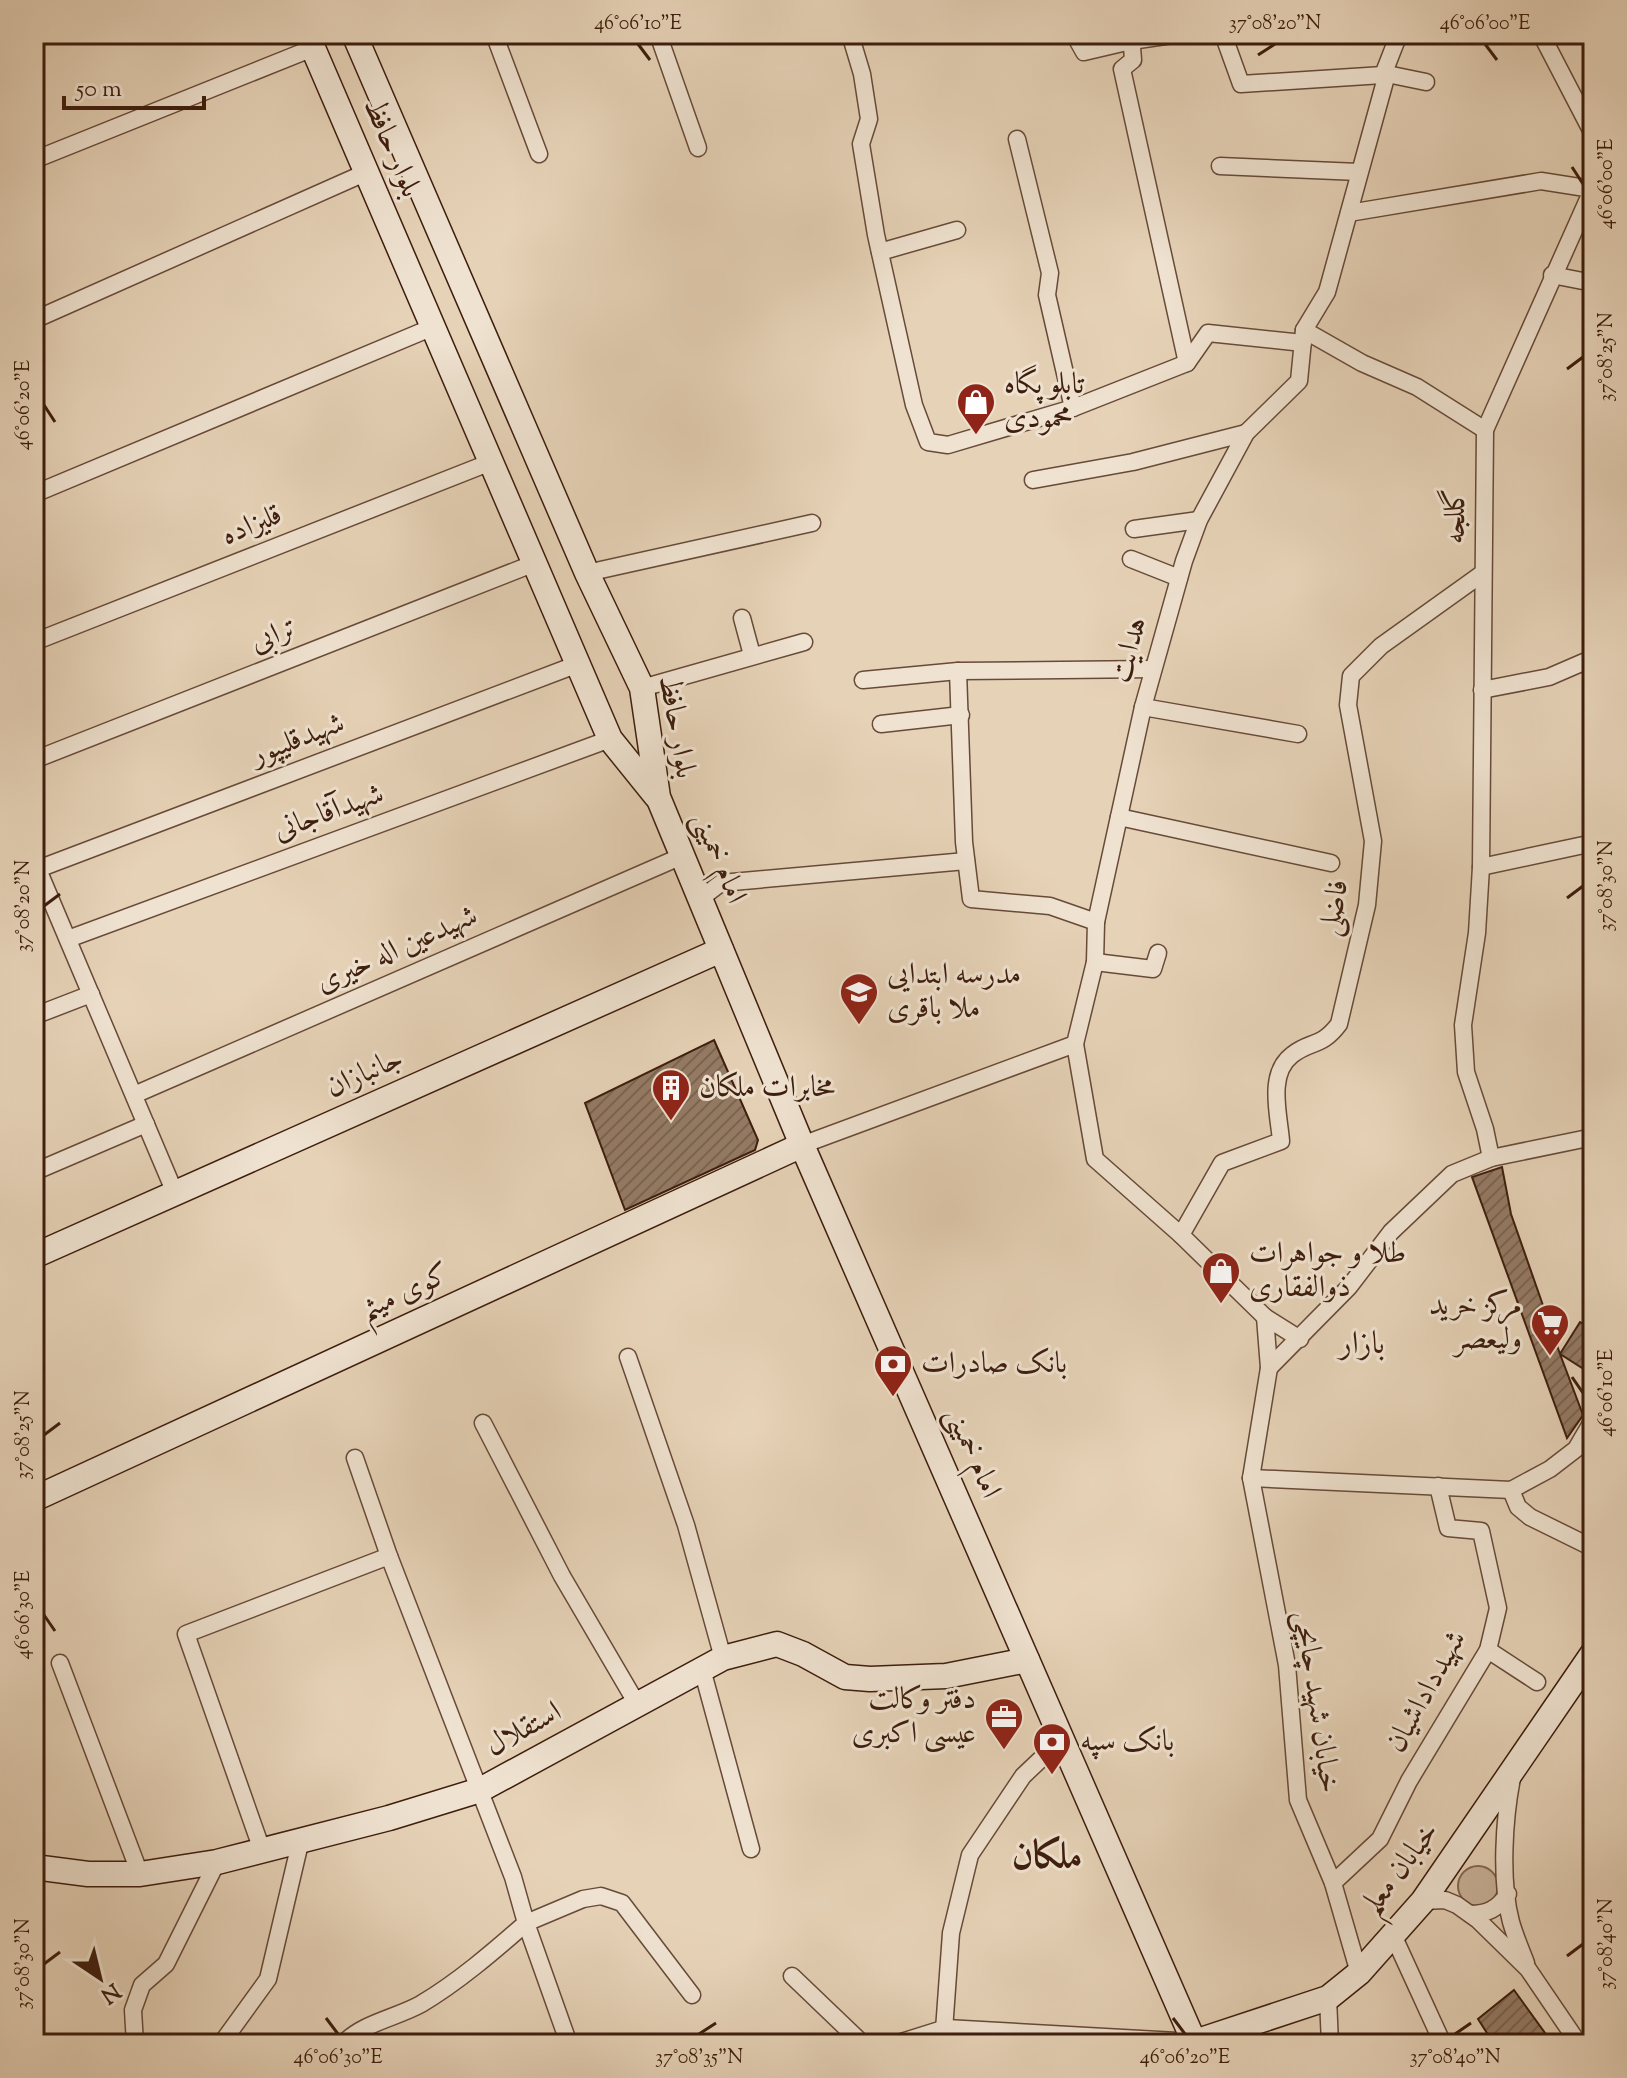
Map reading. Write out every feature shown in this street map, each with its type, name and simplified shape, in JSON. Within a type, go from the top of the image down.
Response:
[{"type":"main road","name":"بلوار حافظ","points":[[354,34],[587,573],[642,688],[658,797]]},
{"type":"main road","name":"بلوار حافظ","points":[[310,41],[610,739],[658,797]]},
{"type":"main road","name":"امام خمینی","points":[[658,797],[802,1145],[1195,2043]]},
{"type":"main road","name":"جانبازان","points":[[34,1256],[721,950]]},
{"type":"main road","name":"کوی میثم","points":[[34,1499],[802,1145]]},
{"type":"main road","name":"استقلال","points":[[34,1867],[88,1874],[140,1874],[217,1862],[389,1818],[480,1790],[712,1664],[777,1644],[845,1677],[870,1679],[946,1676],[1027,1660]]},
{"type":"main road","name":"خیابان معلم","points":[[1195,2043],[1328,1998],[1359,1973],[1423,1901],[1593,1653]]},
{"type":"street","points":[[494,34],[539,154]]},
{"type":"street","points":[[658,34],[698,148]]},
{"type":"street","points":[[850,34],[862,74],[869,119],[861,144],[880,252],[917,417],[928,442],[948,445],[1073,408],[1187,363],[1208,333],[1304,336],[1417,387],[1485,430]]},
{"type":"street","points":[[1074,34],[1084,52],[1131,37],[1179,34]]},
{"type":"street","points":[[1223,34],[1241,84],[1385,74],[1426,82]]},
{"type":"street","name":"هدایت","points":[[1075,1044],[1095,962],[1096,922],[1143,707],[1179,578],[1199,520],[1246,433],[1299,381],[1304,336],[1327,292],[1385,74],[1399,34]]},
{"type":"street","points":[[1541,34],[1593,134]]},
{"type":"street","points":[[1131,37],[1133,60],[1122,69],[1187,363]]},
{"type":"street","points":[[34,160],[310,41]]},
{"type":"street","points":[[1017,139],[1050,273],[1047,295],[1073,408]]},
{"type":"street","points":[[1220,166],[1359,172]]},
{"type":"street","points":[[34,320],[367,172]]},
{"type":"street","points":[[1349,213],[1541,181],[1593,188]]},
{"type":"street","name":"گللجه","points":[[1491,1158],[1466,1072],[1463,1025],[1477,933],[1481,867],[1485,430],[1593,188]]},
{"type":"street","points":[[880,252],[957,230]]},
{"type":"street","points":[[1552,275],[1593,283]]},
{"type":"street","points":[[34,494],[433,327]]},
{"type":"street","points":[[1033,480],[1133,462],[1246,433]]},
{"type":"street","name":"قلیزاده","points":[[34,642],[491,462]]},
{"type":"street","points":[[1134,529],[1199,520]]},
{"type":"street","points":[[587,573],[812,523]]},
{"type":"street","points":[[1131,559],[1179,578]]},
{"type":"street","name":"ترابی","points":[[34,760],[535,563]]},
{"type":"street","name":"فاضلی","points":[[1181,1235],[1222,1163],[1281,1141],[1277,1087],[1280,1069],[1292,1055],[1328,1038],[1339,1024],[1367,905],[1373,841],[1348,705],[1351,676],[1381,646],[1483,573]]},
{"type":"street","points":[[742,618],[752,655]]},
{"type":"street","points":[[642,688],[804,642]]},
{"type":"street","points":[[1482,690],[1549,677],[1593,658]]},
{"type":"street","name":"شهیدقلیپور","points":[[36,865],[578,664]]},
{"type":"street","points":[[863,680],[958,671],[1153,669]]},
{"type":"street","points":[[958,671],[966,861],[971,899],[1050,906],[1096,922]]},
{"type":"street","points":[[1143,707],[1298,734]]},
{"type":"street","points":[[881,724],[961,715]]},
{"type":"street","name":"شهیدآقاجانی","points":[[68,939],[610,739]]},
{"type":"street","points":[[1119,817],[1331,863]]},
{"type":"street","points":[[1481,867],[1593,843]]},
{"type":"street","name":"شهیدعین اله خیری","points":[[134,1095],[682,856]]},
{"type":"street","points":[[700,899],[721,883],[966,861]]},
{"type":"street","points":[[36,865],[175,1193]]},
{"type":"street","points":[[1095,962],[1153,969],[1158,953]]},
{"type":"street","points":[[34,1016],[91,994]]},
{"type":"street","points":[[802,1145],[1075,1044],[1095,1159],[1181,1235],[1265,1317],[1300,1339]]},
{"type":"street","points":[[34,1172],[146,1124]]},
{"type":"street","points":[[1269,1368],[1349,1287],[1391,1232],[1452,1174],[1491,1158],[1593,1137]]},
{"type":"street","points":[[1265,1317],[1269,1368],[1251,1478],[1511,1490],[1550,1469],[1576,1449],[1593,1420]]},
{"type":"street","points":[[628,1357],[686,1525],[751,1849]]},
{"type":"street","points":[[483,1423],[562,1576],[637,1704]]},
{"type":"street","points":[[355,1458],[389,1556],[513,1877],[569,2044]]},
{"type":"street","name":"خیابان شهید چایچی","points":[[1251,1478],[1287,1665],[1298,1800],[1333,1883],[1359,1973]]},
{"type":"street","name":"شهیدداداشیان","points":[[1333,1883],[1380,1839],[1409,1781],[1488,1650],[1498,1608],[1481,1531],[1448,1528],[1438,1486]]},
{"type":"street","points":[[1511,1490],[1518,1507],[1530,1517],[1593,1548]]},
{"type":"street","points":[[262,1850],[186,1634],[389,1556]]},
{"type":"street","points":[[1488,1650],[1537,1682]]},
{"type":"street","points":[[60,1663],[140,1874]]},
{"type":"street","points":[[944,2036],[951,1933],[970,1855],[1023,1776],[1062,1739]]},
{"type":"street","points":[[1514,1767],[1506,1818],[1508,1894],[1511,1920],[1528,1969]]},
{"type":"street","points":[[221,2044],[268,1979],[301,1839]]},
{"type":"street","points":[[135,2044],[133,2010],[142,1985],[166,1964],[217,1862]]},
{"type":"street","points":[[1470,1914],[1485,1914],[1508,1894]]},
{"type":"street","points":[[343,2044],[353,2034],[420,2004],[496,1950],[526,1923],[583,1899],[601,1896],[622,1903],[692,1995]]},
{"type":"street","points":[[1423,1901],[1445,1900],[1470,1914],[1528,1969],[1579,2044]]},
{"type":"street","points":[[1393,1935],[1443,2044]]},
{"type":"street","points":[[792,1976],[863,2044]]},
{"type":"street","points":[[1328,1998],[1330,2044]]},
{"type":"street","points":[[895,2044],[944,2036],[1195,2043]]},
{"type":"shaded area","points":[[1478,1866],[1492,1872],[1498,1886],[1492,1900],[1478,1906],[1464,1900],[1458,1886],[1464,1872]]},
{"type":"building","name":"مخابرات ملکان","points":[[714,1040],[758,1140],[755,1150],[625,1210],[585,1103]]},
{"type":"building","name":"مرکز خرید ولیعصر","points":[[1502,1167],[1511,1214],[1583,1415],[1567,1438],[1472,1177]]},
{"type":"building","points":[[1580,1322],[1593,1330],[1593,1375],[1560,1354]]},
{"type":"building","points":[[1514,1990],[1553,2044],[1494,2044],[1478,2019]]},
{"type":"place","name":"تابلو پگاه محمودی","points":[[976,436]]},
{"type":"place","name":"مدرسه ابتدایی ملا باقری","points":[[859,1026]]},
{"type":"place","name":"مخابرات ملکان","points":[[671,1122]]},
{"type":"place","name":"طلا و جواهرات ذوالفقاری","points":[[1221,1305]]},
{"type":"place","name":"مرکز خرید ولیعصر","points":[[1550,1357]]},
{"type":"place","name":"بانک صادرات","points":[[893,1398]]},
{"type":"place","name":"دفتر وکالت عیسی اکبری","points":[[1004,1751]]},
{"type":"place","name":"بانک سپه","points":[[1052,1776]]},
{"type":"district","name":"بازار","points":[[1362,1345]]},
{"type":"district","name":"ملکان","points":[[1047,1858]]}]
